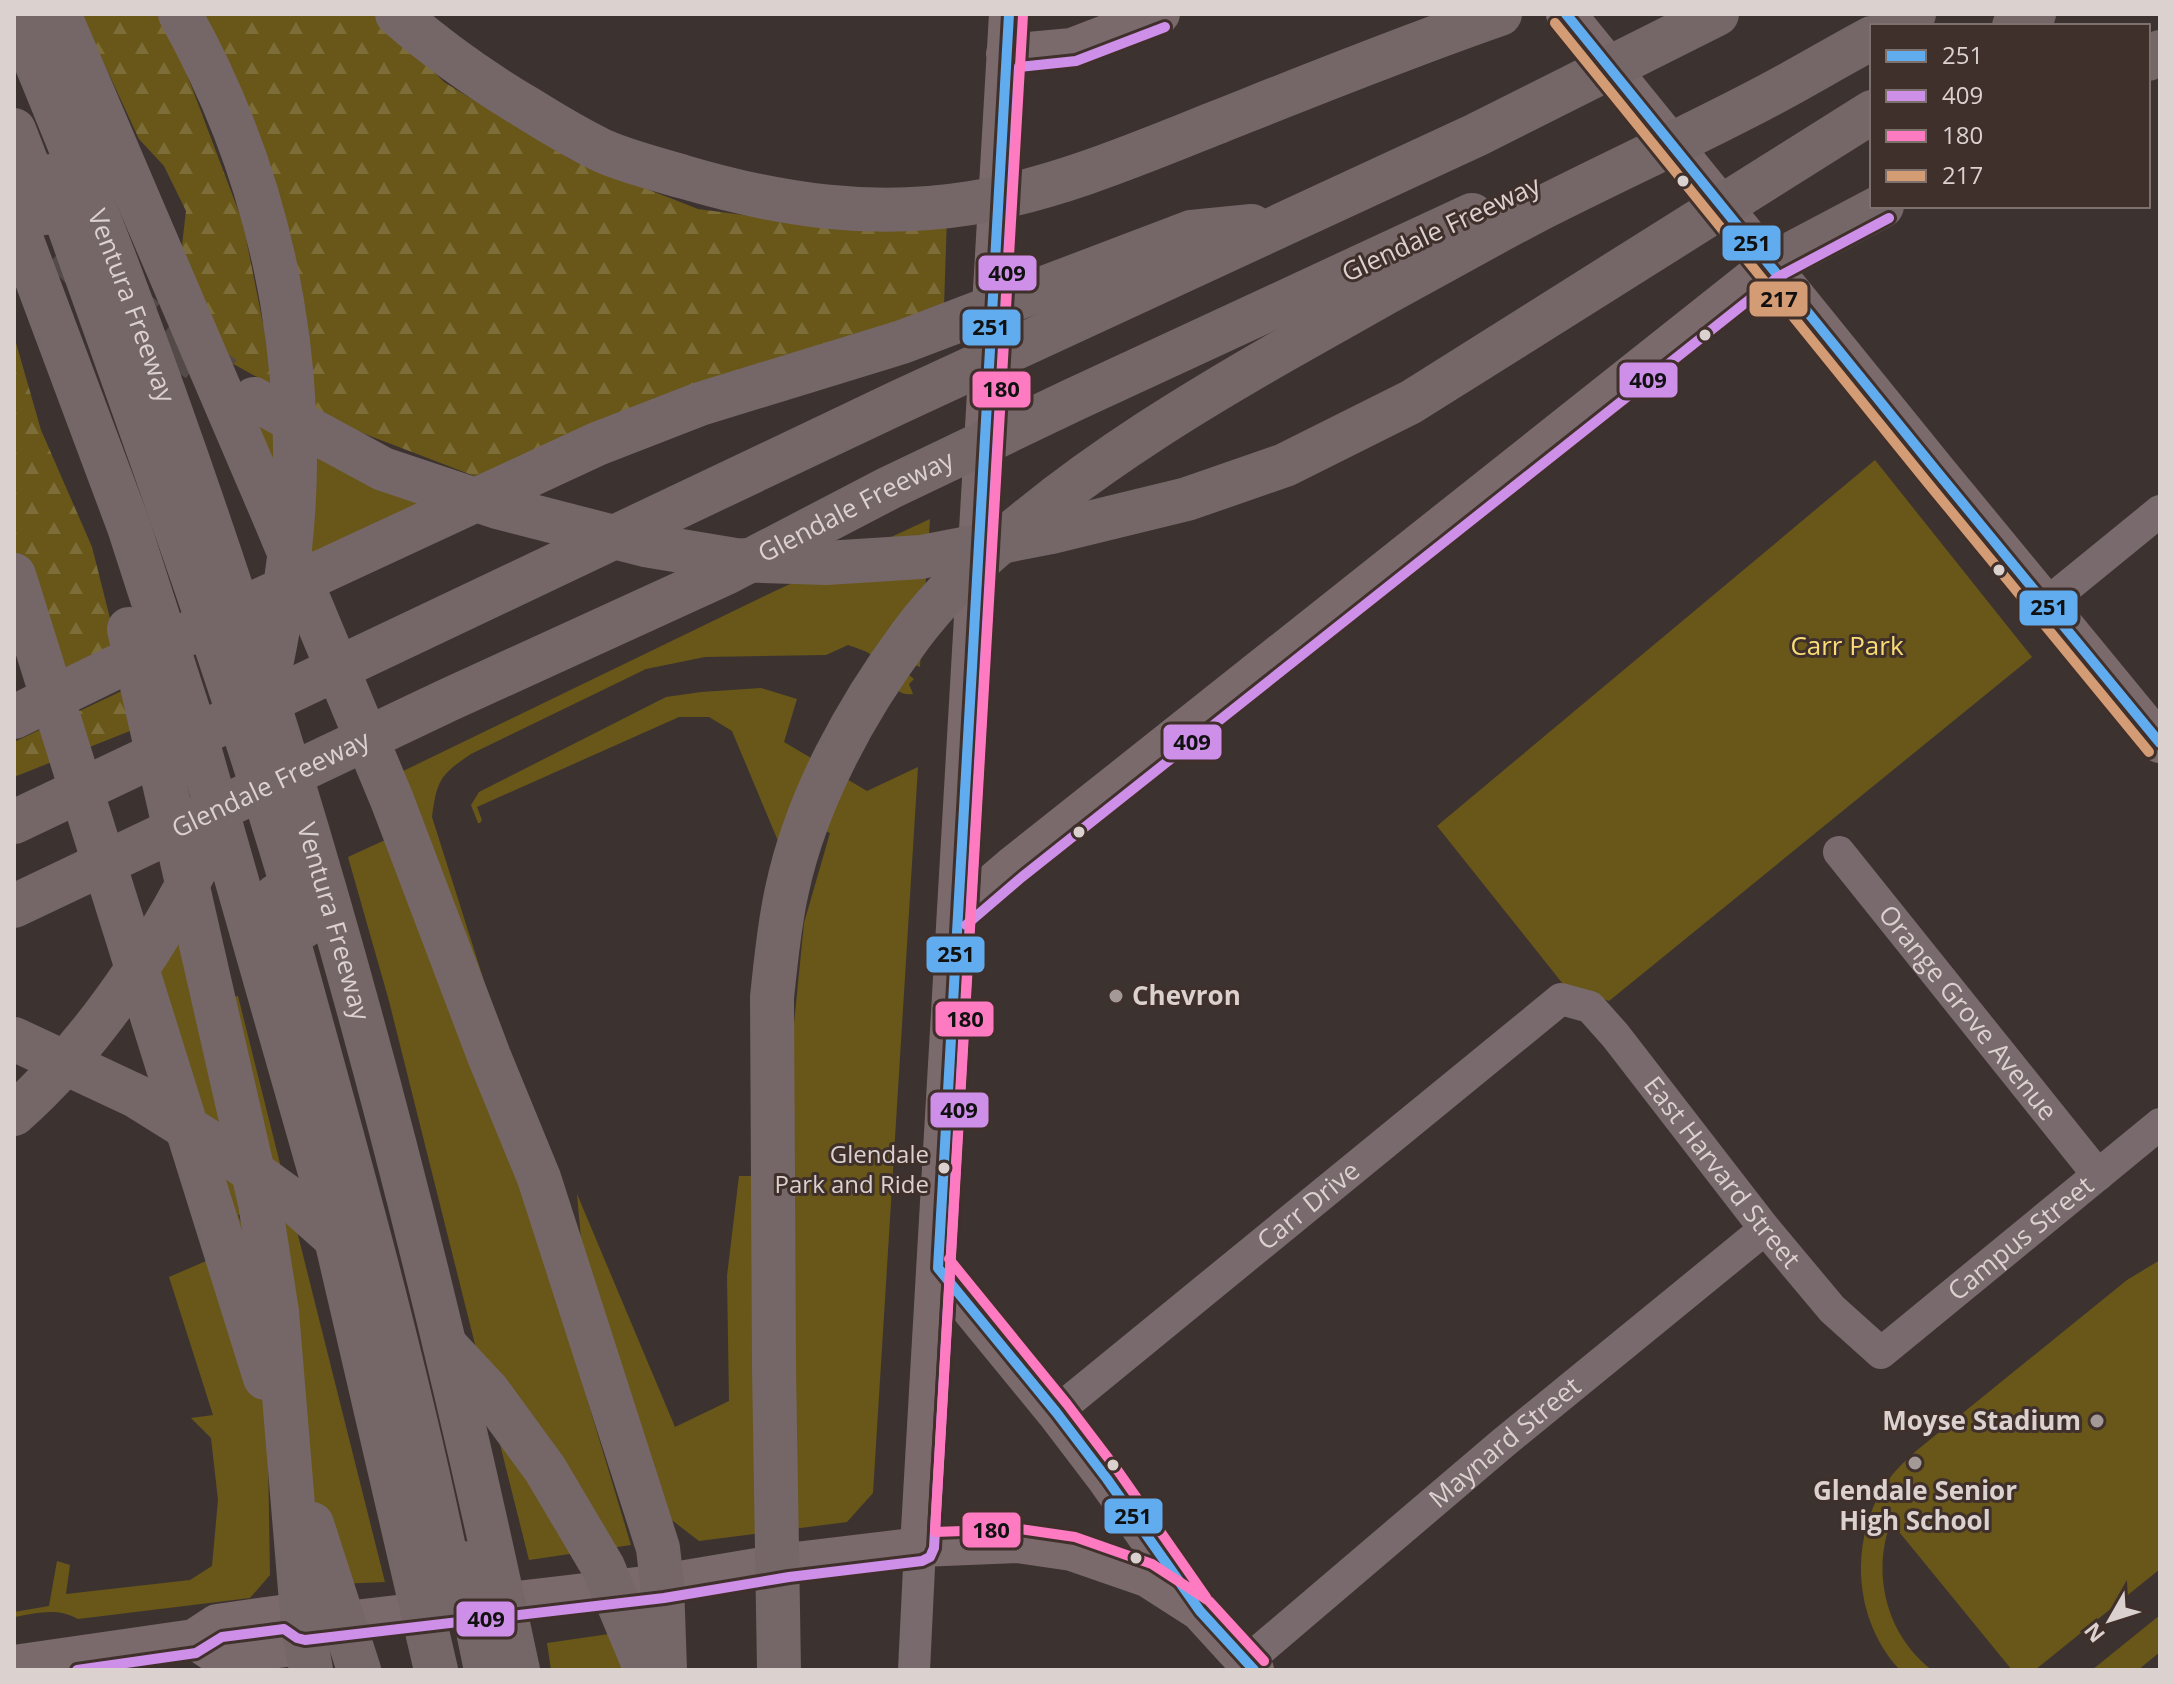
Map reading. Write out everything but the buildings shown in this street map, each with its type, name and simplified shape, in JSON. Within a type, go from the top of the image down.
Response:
[{"type":"highway","name":"Ventura Freeway","points":[[16,14],[119,272],[172,581],[190,716],[279,876],[323,1183],[445,1519],[518,1670]]},
{"type":"highway","points":[[59,14],[392,800],[539,1178],[658,1548],[665,1670]]},
{"type":"highway","points":[[14,1114],[83,1041],[127,982],[177,905],[198,864],[233,787],[267,684],[287,573],[295,489],[295,443],[286,317],[262,208],[248,166],[209,71],[180,14]]},
{"type":"highway","points":[[397,14],[433,46],[478,78],[605,152],[739,193],[835,208],[882,210],[972,203],[1073,177],[1125,160],[1415,43],[1500,14]]},
{"type":"highway","points":[[1880,24],[1900,14]]},
{"type":"highway","points":[[1896,24],[1914,14]]},
{"type":"highway","points":[[14,822],[899,402],[1476,135],[1710,17]]},
{"type":"highway","points":[[1768,86],[1870,29]]},
{"type":"highway","points":[[779,1670],[772,997],[778,940],[787,887],[805,832],[842,742],[911,635],[948,591],[993,548],[1097,467],[1225,384],[1356,309],[1526,203],[1870,39]]},
{"type":"highway","points":[[14,77],[172,581],[192,906],[260,1203],[277,1312],[303,1626],[311,1670]]},
{"type":"highway","points":[[254,399],[383,469],[497,507],[645,545],[735,560],[826,563],[921,557],[1052,532],[1187,499],[1285,465],[1411,402],[1870,113]]},
{"type":"highway","points":[[14,130],[82,308],[172,581]]},
{"type":"highway","name":"Glendale Freeway","points":[[14,906],[448,700],[726,573],[889,488],[1075,399],[1526,203]]},
{"type":"highway","points":[[1770,265],[1878,208]]},
{"type":"highway","points":[[14,219],[129,527],[172,581]]},
{"type":"highway","points":[[14,717],[597,444],[700,404],[902,342],[1191,232],[1286,222]]},
{"type":"highway","points":[[14,575],[236,1288],[359,1670]]},
{"type":"highway","name":"Ventura Freeway","points":[[172,581],[279,876],[410,1200],[445,1519],[436,1670]]},
{"type":"highway","points":[[14,806],[123,771]]},
{"type":"highway","points":[[14,920],[154,839]]},
{"type":"highway","points":[[14,1039],[136,1096],[224,1151],[296,1203],[423,1321],[488,1391],[545,1469],[603,1567],[646,1670]]},
{"type":"highway","points":[[445,1519],[469,1670]]},
{"type":"highway","points":[[445,1519],[486,1670]]},
{"type":"main road","points":[[920,1547],[1009,14]]},
{"type":"main road","points":[[1006,54],[1072,48],[1160,14]]},
{"type":"main road","points":[[1566,14],[2160,743]]},
{"type":"main road","points":[[957,914],[1770,265]]},
{"type":"main road","points":[[938,1268],[1056,1412],[1200,1611],[1251,1665]]},
{"type":"main road","points":[[14,1665],[194,1639],[217,1624],[288,1614],[303,1626],[662,1584],[787,1563],[920,1547],[1018,1543],[1072,1551],[1147,1577],[1200,1611]]},
{"type":"street","points":[[2046,604],[2160,511]]},
{"type":"street","name":"Orange Grove Avenue","points":[[1839,852],[2098,1175]]},
{"type":"street","name":"East Harvard Street","points":[[1561,999],[1590,1007],[1832,1309],[1881,1353]]},
{"type":"street","name":"Carr Drive","points":[[1056,1412],[1561,999]]},
{"type":"street","name":"Campus Street","points":[[1881,1353],[2160,1124]]},
{"type":"street","name":"Maynard Street","points":[[1251,1665],[1503,1443],[1765,1229]]},
{"type":"street","points":[[914,1670],[920,1547]]},
{"type":"green space","points":[[81,14],[157,14],[177,48],[243,223],[263,324],[300,319],[197,14],[378,14],[444,82],[570,159],[698,209],[819,225],[947,217],[944,306],[490,482],[352,429],[226,360],[181,254],[186,211],[164,166],[139,139]]},
{"type":"green space","points":[[14,336],[41,430],[92,547],[120,658],[63,687],[14,553]]},
{"type":"green space","points":[[242,404],[444,504],[310,566]]},
{"type":"green space","name":"Carr Park","points":[[1875,460],[2032,657],[1609,1001],[1563,984],[1437,826]]},
{"type":"green space","points":[[930,519],[920,667],[915,665],[909,675],[914,679],[909,684],[913,694],[905,694],[894,687],[873,656],[848,645],[826,655],[705,657],[646,669],[471,754],[446,773],[438,786],[432,817],[484,981],[397,774]]},
{"type":"green space","points":[[761,688],[797,699],[784,742],[867,791],[918,767],[873,1493],[847,1522],[699,1541],[669,1518],[584,1273],[577,1194],[675,1427],[729,1401],[727,1276],[739,1176],[751,1176],[793,1034],[804,923],[830,833],[796,817],[781,848],[732,731],[709,717],[679,717],[477,807],[482,820],[480,823],[471,805],[479,792],[666,697]]},
{"type":"green space","points":[[126,689],[135,729],[14,777],[14,742]]},
{"type":"green space","points":[[385,840],[508,1136],[631,1545],[529,1560],[389,1001],[348,857]]},
{"type":"green space","points":[[181,922],[247,1213],[238,1215],[252,1249],[245,1253],[145,944]]},
{"type":"green space","points":[[238,996],[385,1582],[314,1585],[225,999]]},
{"type":"green space","points":[[213,1258],[267,1393],[270,1575],[250,1598],[78,1619],[55,1612],[14,1617],[14,1612],[49,1606],[57,1561],[70,1565],[66,1594],[190,1580],[212,1566],[218,1500],[211,1438],[191,1418],[213,1415],[169,1277]]},
{"type":"green space","name":"Moyse Stadium","points":[[2160,1260],[2160,1569],[2035,1670],[2012,1670],[1891,1522],[1883,1562],[1887,1603],[1904,1640],[1932,1670],[1900,1670],[1873,1629],[1865,1606],[1862,1582],[1861,1557],[1865,1533],[1883,1488],[1916,1451],[2127,1280]]},
{"type":"green space","points":[[2160,1615],[2160,1652],[2138,1670],[2092,1670]]},
{"type":"green space","points":[[616,1633],[635,1670],[551,1670],[547,1643]]},
{"type":"tunnel","points":[[14,204],[82,268],[174,343],[224,378]]},
{"type":"transit line","name":"251","points":[[938,1268],[1009,14]]},
{"type":"transit line","name":"251","points":[[1566,14],[2160,743]]},
{"type":"transit line","name":"180","points":[[1023,15],[935,1532],[1020,1529],[1075,1537],[1152,1564],[1209,1601],[1264,1661]]},
{"type":"transit line","name":"217","points":[[1555,23],[2149,752]]},
{"type":"transit line","name":"409","points":[[77,1670],[196,1653],[222,1637],[284,1629],[305,1640],[664,1598],[789,1577],[922,1561],[930,1557],[934,1548],[1019,67],[1076,61],[1165,27]]},
{"type":"transit line","name":"409","points":[[966,925],[1022,877],[1778,277],[1889,218]]},
{"type":"transit line","name":"180","points":[[949,1259],[1118,1471],[1206,1597]]},
{"type":"transit line","name":"251","points":[[938,1268],[1056,1412],[1200,1611],[1254,1670]]},
{"type":"place","name":"Chevron","points":[[1116,996]]},
{"type":"place","name":"Glendale Park and Ride","points":[[944,1168]]},
{"type":"place","name":"Moyse Stadium","points":[[2097,1421]]},
{"type":"place","name":"Glendale Senior High School","points":[[1915,1463]]}]
